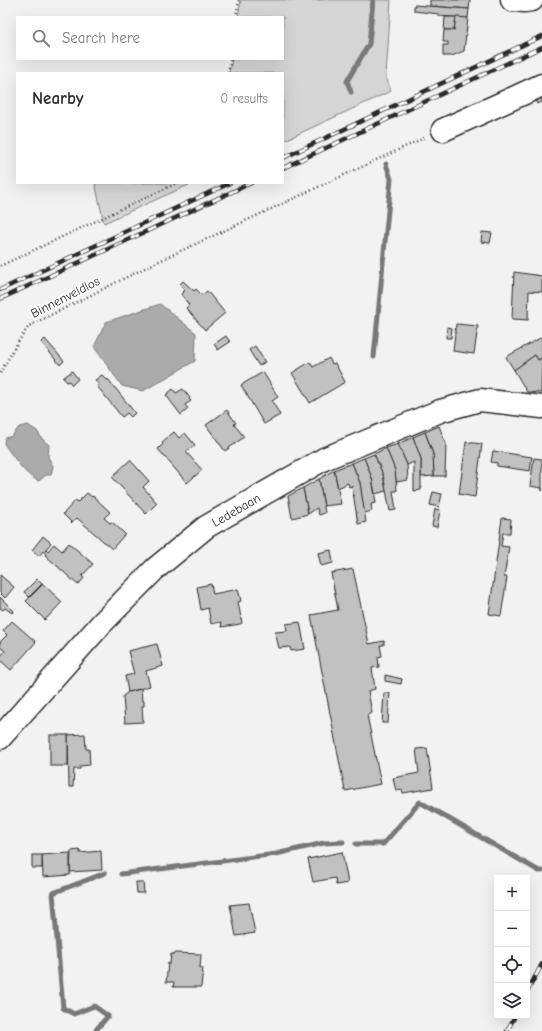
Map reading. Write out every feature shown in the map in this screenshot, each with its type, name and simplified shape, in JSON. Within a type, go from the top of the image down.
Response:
[{"type":"street","points":[[512,0],[532,0]]},
{"type":"street","points":[[443,130],[542,86]]},
{"type":"street","name":"Ledebaan","points":[[0,738],[102,623],[150,574],[206,527],[324,459],[440,411],[480,400],[542,407]]},
{"type":"path","points":[[236,16],[239,0]]},
{"type":"path","points":[[228,72],[231,60]]},
{"type":"path","name":"Binnenveldlos","points":[[0,373],[29,326],[158,261],[443,130]]},
{"type":"path","points":[[0,266],[175,184]]},
{"type":"shaded area","points":[[241,0],[391,0],[386,77],[391,91],[284,141],[284,72],[229,72],[232,60],[284,60],[284,16],[238,16]]},
{"type":"shaded area","points":[[95,184],[191,184],[104,223]]},
{"type":"shaded area","points":[[160,304],[196,333],[195,361],[143,391],[122,386],[94,347],[106,322]]},
{"type":"shaded area","points":[[28,425],[37,431],[42,439],[49,445],[48,457],[53,466],[51,475],[46,475],[39,481],[24,470],[4,444],[5,438],[12,436],[19,427]]},
{"type":"building","points":[[430,0],[470,0],[469,9],[430,6]]},
{"type":"building","points":[[414,5],[469,9],[468,18],[438,16],[439,14],[414,11]]},
{"type":"building","points":[[445,17],[456,17],[454,30],[444,30]]},
{"type":"building","points":[[456,17],[468,18],[464,51],[452,56],[443,56],[443,45],[448,45],[448,42],[443,42],[444,30],[454,30]]},
{"type":"building","points":[[542,94],[542,102],[537,104],[534,98]]},
{"type":"building","points":[[482,232],[492,233],[490,243],[481,242]]},
{"type":"building","points":[[514,272],[542,276],[542,292],[529,291],[528,320],[512,319]]},
{"type":"building","points":[[183,281],[194,291],[196,289],[202,295],[207,291],[225,313],[205,330],[186,308],[189,305],[181,294],[185,290],[180,284]]},
{"type":"building","points":[[456,324],[478,326],[474,354],[453,351]]},
{"type":"building","points":[[447,327],[452,328],[451,338],[446,338]]},
{"type":"building","points":[[226,336],[230,342],[218,350],[214,344]]},
{"type":"building","points":[[542,337],[542,358],[538,360],[535,355],[514,370],[506,357]]},
{"type":"building","points":[[45,339],[64,361],[60,365],[41,342]]},
{"type":"building","points":[[255,346],[265,362],[259,366],[249,350]]},
{"type":"building","points":[[535,355],[538,360],[542,358],[541,393],[527,392],[514,370]]},
{"type":"building","points":[[329,358],[332,364],[335,363],[345,382],[310,403],[292,373],[310,362],[313,367]]},
{"type":"building","points":[[72,371],[78,379],[72,385],[69,381],[67,382],[63,378]]},
{"type":"building","points":[[263,372],[278,397],[272,401],[280,415],[264,424],[241,385]]},
{"type":"building","points":[[102,375],[107,380],[108,379],[135,413],[131,417],[127,413],[122,417],[97,386],[99,385],[95,380]]},
{"type":"building","points":[[173,389],[176,393],[183,389],[191,401],[185,405],[188,409],[181,415],[166,395]]},
{"type":"building","points":[[227,410],[236,423],[234,424],[244,437],[225,451],[206,425]]},
{"type":"building","points":[[439,426],[446,444],[445,476],[434,476],[433,454],[425,432]]},
{"type":"building","points":[[174,432],[179,438],[185,433],[195,445],[186,452],[202,470],[187,483],[158,449],[163,444],[162,442]]},
{"type":"building","points":[[425,432],[433,454],[434,476],[421,477],[421,459],[413,437]]},
{"type":"building","points":[[413,437],[421,459],[421,490],[414,491],[414,462],[407,465],[398,444]]},
{"type":"building","points":[[466,442],[482,444],[475,497],[459,494]]},
{"type":"building","points":[[398,444],[407,465],[408,480],[396,482],[395,470],[386,448]]},
{"type":"building","points":[[386,448],[395,470],[397,491],[393,491],[396,510],[390,511],[383,475],[374,454]]},
{"type":"building","points":[[493,451],[532,457],[530,471],[497,466],[497,463],[491,462]]},
{"type":"building","points":[[374,454],[383,475],[386,491],[375,494],[372,478],[364,458]]},
{"type":"building","points":[[364,458],[372,478],[376,503],[371,504],[372,511],[364,513],[360,483],[352,463]]},
{"type":"building","points":[[534,458],[542,459],[542,488],[530,486]]},
{"type":"building","points":[[130,460],[149,481],[143,487],[157,503],[146,514],[112,477]]},
{"type":"building","points":[[352,463],[360,483],[366,522],[358,524],[352,486],[349,487],[348,483],[338,488],[334,470]]},
{"type":"building","points":[[334,470],[341,504],[324,506],[319,479]]},
{"type":"building","points":[[319,479],[325,513],[319,515],[317,508],[308,514],[303,488]]},
{"type":"building","points":[[303,488],[308,514],[292,518],[288,496]]},
{"type":"building","points":[[433,492],[442,494],[439,507],[430,505]]},
{"type":"building","points":[[87,493],[92,497],[93,496],[110,512],[104,518],[110,523],[112,522],[125,534],[112,549],[77,518],[72,523],[63,514],[76,500],[78,502]]},
{"type":"building","points":[[435,509],[440,510],[437,527],[432,526]]},
{"type":"building","points":[[502,518],[511,519],[510,533],[503,533],[501,546],[509,547],[504,577],[507,577],[501,616],[489,614]]},
{"type":"building","points":[[43,536],[51,543],[46,549],[48,551],[54,544],[62,551],[69,543],[93,564],[82,576],[84,578],[78,585],[45,555],[46,554],[43,551],[39,556],[32,550]]},
{"type":"building","points":[[331,550],[333,563],[321,566],[318,553]]},
{"type":"building","points":[[353,569],[369,644],[384,641],[384,645],[380,645],[382,656],[378,657],[379,667],[372,668],[375,689],[368,691],[372,713],[367,715],[381,784],[345,791],[311,615],[338,610],[331,573]]},
{"type":"building","points":[[0,575],[14,587],[5,598],[0,593]]},
{"type":"building","points":[[37,579],[42,584],[29,597],[24,592]]},
{"type":"building","points":[[43,584],[62,602],[45,620],[26,601]]},
{"type":"building","points":[[211,584],[213,594],[238,589],[241,601],[238,602],[242,623],[222,627],[221,622],[211,624],[208,608],[201,610],[197,587]]},
{"type":"building","points":[[0,597],[14,611],[12,613],[5,608],[3,610],[0,608]]},
{"type":"building","points":[[12,621],[36,642],[11,670],[0,660],[0,657],[5,651],[0,647],[0,642],[7,635],[3,631]]},
{"type":"building","points":[[300,622],[305,649],[291,651],[290,647],[279,648],[275,632],[287,631],[286,624]]},
{"type":"building","points":[[157,644],[163,666],[146,671],[150,686],[128,692],[125,676],[134,674],[128,651]]},
{"type":"building","points":[[385,675],[402,679],[401,684],[385,681]]},
{"type":"building","points":[[141,689],[142,701],[144,701],[144,706],[142,706],[143,722],[125,723],[123,696],[128,692]]},
{"type":"building","points":[[384,693],[390,693],[388,723],[382,723]]},
{"type":"building","points":[[85,734],[86,749],[89,749],[90,765],[80,766],[80,769],[74,769],[73,787],[69,787],[68,735]]},
{"type":"building","points":[[50,735],[68,735],[68,766],[50,766]]},
{"type":"building","points":[[427,748],[433,788],[403,793],[402,790],[396,791],[393,778],[419,773],[416,749]]},
{"type":"building","points":[[80,850],[80,853],[101,851],[102,870],[70,872],[71,851]]},
{"type":"building","points":[[342,852],[348,883],[336,885],[335,878],[313,882],[308,859]]},
{"type":"building","points":[[70,853],[70,875],[43,877],[42,855]]},
{"type":"building","points":[[32,855],[42,855],[42,868],[32,868]]},
{"type":"building","points":[[136,882],[143,882],[144,893],[137,893]]},
{"type":"building","points":[[249,903],[255,933],[236,936],[230,905]]},
{"type":"building","points":[[171,954],[201,954],[200,968],[203,968],[201,987],[173,987],[174,982],[166,982],[168,963],[170,964]]},
{"type":"waterway","points":[[351,92],[347,81],[369,44],[373,0]]},
{"type":"waterway","points":[[374,357],[391,179],[386,164]]},
{"type":"waterway","points":[[356,844],[383,844],[420,802],[539,871],[542,871]]},
{"type":"waterway","points":[[121,874],[276,854],[324,843],[343,842]]},
{"type":"waterway","points":[[95,1031],[108,1016],[94,1006],[74,1014],[63,1008],[53,893],[105,873]]},
{"type":"railway","points":[[284,158],[542,36]]},
{"type":"railway","points":[[284,168],[542,47]]},
{"type":"railway","points":[[0,290],[228,184]]},
{"type":"railway","points":[[0,299],[249,184]]},
{"type":"railway","points":[[530,986],[542,964]]},
{"type":"railway","points":[[507,1031],[513,1019]]}]
